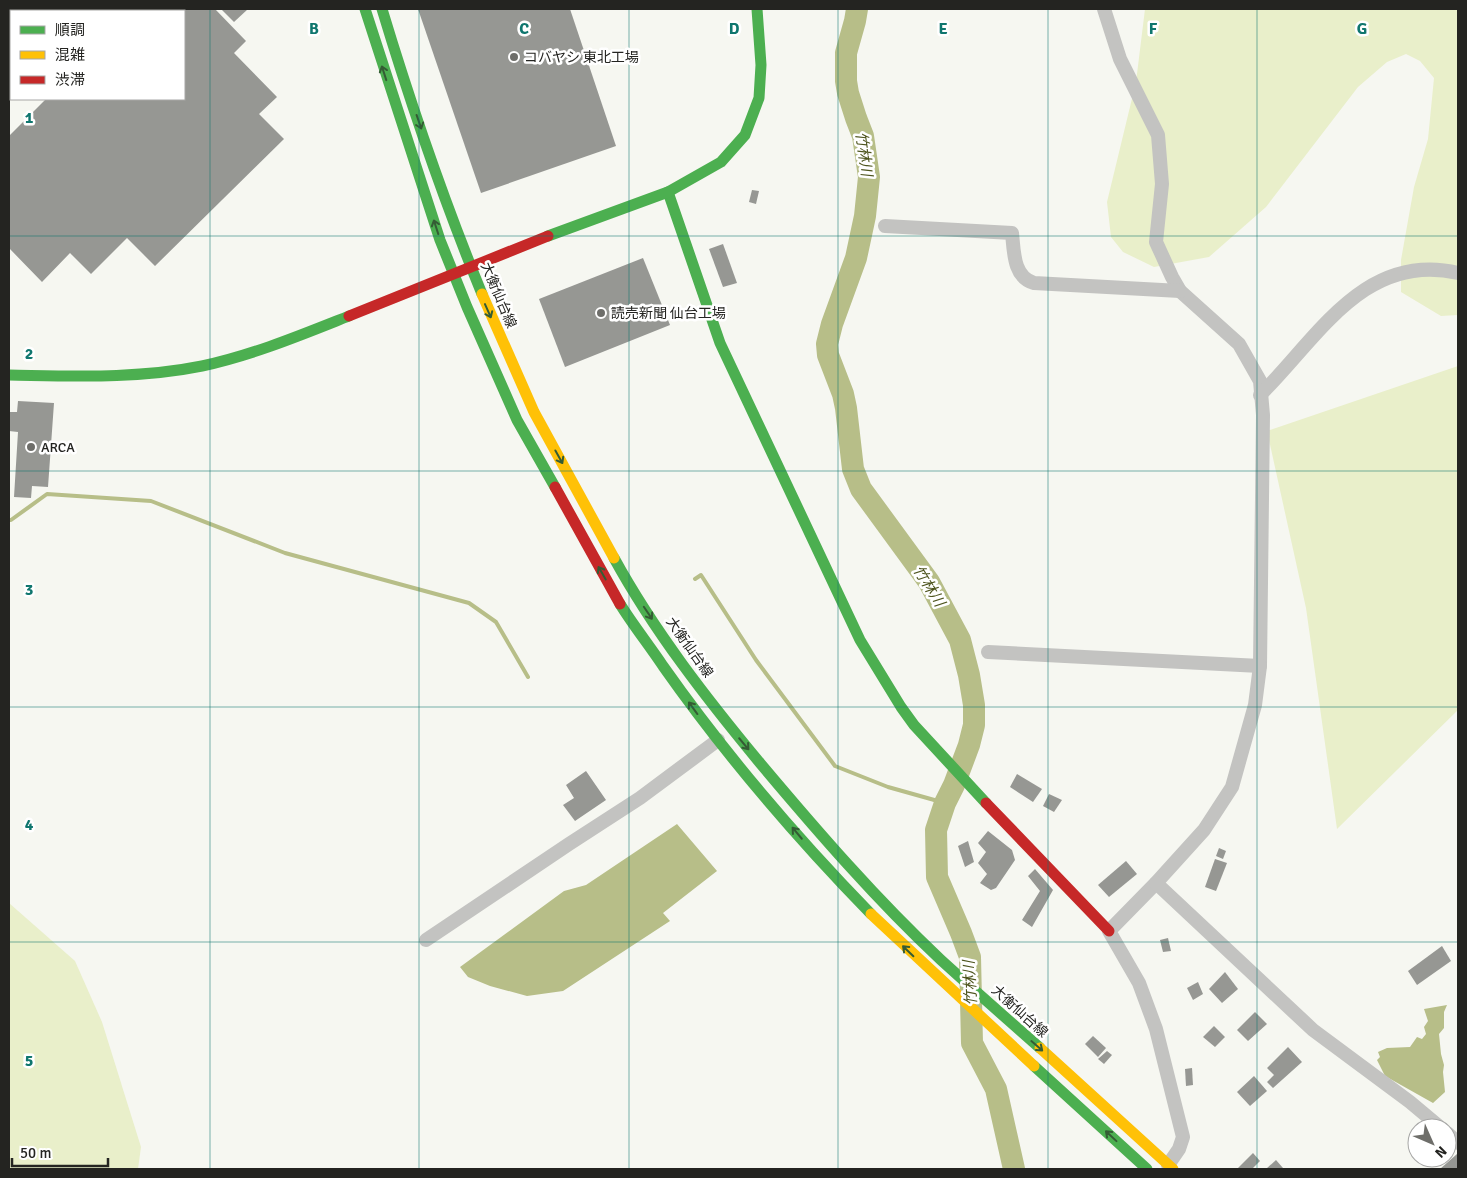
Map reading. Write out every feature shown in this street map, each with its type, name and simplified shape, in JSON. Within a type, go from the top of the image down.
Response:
[{"type":"main road","points":[[365,9],[434,222],[453,273],[516,420],[621,606],[694,710],[718,740],[817,857],[870,914],[1147,1169]]},
{"type":"main road","name":"大衡仙台線","points":[[382,9],[399,65],[457,234],[534,412],[628,583],[678,658],[720,715],[826,842],[941,960],[1170,1167]]},
{"type":"main road","points":[[9,375],[102,377],[153,373],[200,366],[230,359],[294,338],[576,224],[668,192],[721,162],[745,135],[759,98],[761,66],[757,9]]},
{"type":"main road","points":[[668,192],[720,343],[860,640],[901,708],[946,761],[1108,931]]},
{"type":"street","points":[[1104,9],[1120,59],[1158,135],[1162,184],[1156,242],[1180,291],[1239,344],[1260,381],[1263,424],[1260,666],[1254,705],[1232,787],[1204,830],[1156,883],[1108,931],[1139,983],[1156,1029],[1183,1137],[1170,1167]]},
{"type":"street","points":[[886,226],[1012,233],[1015,260],[1021,275],[1028,281],[1180,291]]},
{"type":"street","points":[[1260,395],[1278,378],[1328,320],[1346,303],[1373,284],[1418,270],[1440,270],[1458,273]]},
{"type":"street","points":[[988,652],[1260,666]]},
{"type":"street","points":[[426,940],[640,798],[718,740]]},
{"type":"street","points":[[1156,883],[1313,1030],[1429,1118]]},
{"type":"shaded area","points":[[1145,9],[1458,9],[1458,315],[1441,316],[1401,292],[1401,260],[1414,187],[1428,139],[1434,78],[1420,61],[1406,54],[1387,62],[1358,87],[1266,207],[1209,257],[1154,267],[1123,252],[1111,237],[1107,202],[1136,82]]},
{"type":"shaded area","points":[[1458,366],[1458,710],[1337,829],[1306,608],[1267,431]]},
{"type":"shaded area","points":[[677,824],[717,871],[663,913],[670,921],[563,991],[527,996],[490,986],[468,977],[460,967],[564,891],[586,885]]},
{"type":"shaded area","points":[[9,903],[75,961],[102,1022],[141,1147],[138,1169],[9,1169]]},
{"type":"shaded area","points":[[1447,1005],[1444,1012],[1444,1028],[1439,1034],[1444,1065],[1445,1092],[1433,1103],[1385,1076],[1377,1060],[1380,1057],[1378,1052],[1387,1048],[1410,1047],[1417,1037],[1422,1039],[1426,1034],[1424,1027],[1428,1021],[1424,1009]]},
{"type":"building","points":[[215,9],[246,41],[234,53],[277,97],[259,114],[284,139],[155,266],[127,238],[91,274],[70,253],[42,282],[9,248],[9,136],[45,100],[185,100],[185,10],[136,10]]},
{"type":"building","points":[[221,9],[248,9],[234,22]]},
{"type":"building","points":[[418,9],[570,9],[616,146],[481,193]]},
{"type":"building","points":[[9,34],[10,98],[9,100]]},
{"type":"building","points":[[752,190],[759,191],[756,204],[749,202]]},
{"type":"building","points":[[723,244],[737,283],[723,287],[709,249]]},
{"type":"building","points":[[643,258],[670,325],[565,367],[539,299]]},
{"type":"building","points":[[18,401],[54,403],[48,487],[32,486],[31,498],[14,497],[18,432],[9,431],[10,412],[17,412]]},
{"type":"building","points":[[586,771],[606,800],[575,821],[563,805],[574,798],[566,785]]},
{"type":"building","points":[[1017,774],[1042,789],[1033,802],[1010,787]]},
{"type":"building","points":[[1049,794],[1062,800],[1054,812],[1043,806]]},
{"type":"building","points":[[988,831],[1012,850],[1015,860],[996,888],[991,890],[980,883],[987,874],[978,863],[986,852],[978,843]]},
{"type":"building","points":[[968,841],[974,862],[965,867],[958,846]]},
{"type":"building","points":[[1219,848],[1226,851],[1223,859],[1216,856]]},
{"type":"building","points":[[1215,859],[1227,863],[1216,891],[1205,887]]},
{"type":"building","points":[[1126,861],[1137,874],[1109,897],[1098,885]]},
{"type":"building","points":[[1035,869],[1053,890],[1032,927],[1022,920],[1040,891],[1028,876]]},
{"type":"building","points":[[1168,938],[1171,951],[1163,952],[1160,940]]},
{"type":"building","points":[[1442,946],[1451,961],[1417,985],[1408,971]]},
{"type":"building","points":[[1225,972],[1238,989],[1222,1003],[1209,989]]},
{"type":"building","points":[[1198,982],[1203,994],[1193,1000],[1187,988]]},
{"type":"building","points":[[1255,1012],[1267,1024],[1248,1041],[1237,1030]]},
{"type":"building","points":[[1214,1026],[1225,1037],[1215,1047],[1203,1037]]},
{"type":"building","points":[[1093,1036],[1106,1048],[1098,1057],[1085,1044]]},
{"type":"building","points":[[1288,1047],[1302,1062],[1273,1088],[1267,1082],[1274,1075],[1267,1068]]},
{"type":"building","points":[[1107,1051],[1112,1055],[1104,1064],[1098,1059]]},
{"type":"building","points":[[1192,1068],[1193,1085],[1186,1086],[1185,1069]]},
{"type":"building","points":[[1254,1076],[1267,1091],[1250,1106],[1237,1092]]},
{"type":"building","points":[[1253,1153],[1260,1161],[1252,1169],[1237,1169]]},
{"type":"building","points":[[1457,1154],[1458,1169],[1440,1169],[1457,1168]]},
{"type":"building","points":[[1276,1160],[1282,1169],[1266,1169]]},
{"type":"waterway","name":"竹林川","points":[[857,9],[846,53],[846,81],[848,93],[863,136],[869,177],[865,216],[856,258],[832,324],[827,344],[828,355],[843,394],[853,469],[861,489],[929,582],[960,640],[969,675],[974,705],[974,725],[969,745],[936,830],[937,877],[970,957],[972,1043],[996,1089],[1014,1169]]},
{"type":"waterway","points":[[9,520],[47,494],[151,501],[285,553],[469,603],[496,622],[528,677]]},
{"type":"waterway","points":[[695,579],[701,575],[756,660],[835,766],[888,787],[945,803]]},
{"type":"traffic: fast","points":[[365,9],[440,240],[467,307],[517,420],[555,487]]},
{"type":"traffic: fast","points":[[382,9],[429,153],[454,224],[482,294]]},
{"type":"traffic: fast","points":[[548,236],[668,192],[721,162],[745,135],[759,98],[761,65],[757,9]]},
{"type":"traffic: fast","points":[[668,192],[720,343],[860,640],[914,725],[986,803]]},
{"type":"traffic: fast","points":[[9,375],[130,375],[202,366],[258,350],[349,316]]},
{"type":"traffic: fast","points":[[614,558],[646,612],[701,689],[740,739],[848,865],[917,937],[1040,1048]]},
{"type":"traffic: fast","points":[[620,604],[687,699],[736,763],[789,825],[871,914]]},
{"type":"traffic: fast","points":[[1034,1066],[1147,1169]]},
{"type":"traffic: slow","points":[[482,294],[534,412],[614,558]]},
{"type":"traffic: slow","points":[[871,914],[1034,1066]]},
{"type":"traffic: slow","points":[[1040,1048],[1173,1169]]},
{"type":"traffic: jam","points":[[349,316],[548,236]]},
{"type":"traffic: jam","points":[[555,487],[620,604]]},
{"type":"traffic: jam","points":[[986,803],[1109,931]]},
{"type":"place","name":"コバヤシ 東北工場","points":[[514,57]]},
{"type":"place","name":"読売新聞 仙台工場","points":[[601,313]]},
{"type":"place","name":"ARCA","points":[[31,447]]}]
